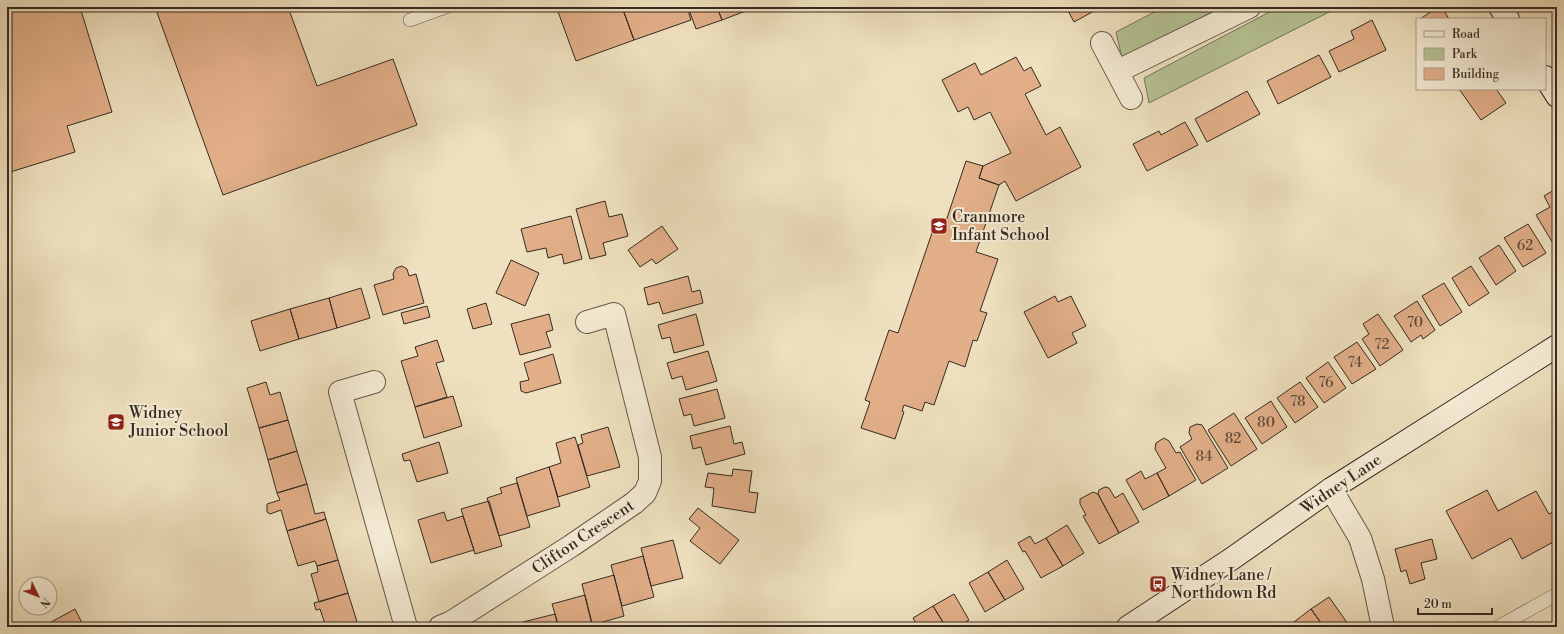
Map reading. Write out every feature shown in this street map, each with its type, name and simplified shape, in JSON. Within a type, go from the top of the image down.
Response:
[{"type":"street","points":[[1118,71],[1249,7]]},
{"type":"street","points":[[1500,7],[1507,18]]},
{"type":"street","points":[[1102,43],[1131,98]]},
{"type":"street","points":[[1546,79],[1557,96]]},
{"type":"street","name":"Clifton Crescent","points":[[440,627],[457,619],[571,546],[634,503],[645,493],[650,481],[650,457],[614,314],[587,322]]},
{"type":"street","name":"Widney Lane","points":[[1128,627],[1230,560],[1331,489],[1557,346]]},
{"type":"street","points":[[374,382],[340,392],[406,627]]},
{"type":"street","points":[[1331,489],[1360,538],[1373,579],[1384,627]]},
{"type":"lane","points":[[410,20],[446,7]]},
{"type":"lane","points":[[1498,627],[1557,594]]},
{"type":"green space","points":[[1164,7],[1222,7],[1122,58],[1116,32]]},
{"type":"green space","points":[[1279,7],[1339,7],[1149,103],[1144,78]]},
{"type":"building","points":[[7,7],[80,7],[112,112],[67,126],[75,152],[7,173]]},
{"type":"building","points":[[155,7],[288,7],[317,86],[393,59],[417,125],[223,195]]},
{"type":"building","points":[[561,7],[622,7],[634,40],[576,61],[557,9]]},
{"type":"building","points":[[622,7],[687,7],[691,20],[634,40]]},
{"type":"building","points":[[688,7],[717,7],[722,20],[696,29]]},
{"type":"building","points":[[717,7],[741,7],[743,12],[722,20]]},
{"type":"building","points":[[741,7],[757,7],[743,12]]},
{"type":"building","points":[[1066,7],[1091,7],[1094,11],[1074,22]]},
{"type":"building","points":[[1438,7],[1442,7],[1448,18],[1422,18]]},
{"type":"building","points":[[1372,20],[1386,50],[1339,72],[1329,51],[1354,39],[1351,31]]},
{"type":"building","points":[[1319,55],[1331,77],[1278,104],[1267,81]]},
{"type":"building","points":[[1016,57],[1024,71],[1031,67],[1041,86],[1025,94],[1046,135],[1060,127],[1081,167],[1016,201],[1005,181],[999,185],[979,178],[983,166],[1011,153],[990,112],[974,120],[968,107],[958,112],[942,80],[975,63],[981,75]]},
{"type":"building","points":[[1460,90],[1497,90],[1506,103],[1481,120]]},
{"type":"building","points":[[1247,91],[1260,114],[1207,142],[1195,119]]},
{"type":"building","points":[[1185,122],[1198,145],[1147,171],[1133,144],[1159,131],[1161,135]]},
{"type":"building","points":[[966,161],[983,166],[979,178],[999,185],[976,252],[998,259],[980,311],[987,313],[977,341],[973,340],[965,367],[949,361],[934,405],[925,402],[922,411],[904,405],[902,411],[904,412],[895,439],[861,428],[870,402],[865,400],[889,330],[898,333],[934,227],[943,230]]},
{"type":"building","points":[[1554,190],[1557,195],[1557,243],[1554,245],[1536,215],[1550,207],[1544,196]]},
{"type":"building","points":[[605,201],[609,217],[622,214],[628,236],[603,243],[606,255],[590,259],[576,209]]},
{"type":"building","points":[[571,216],[582,259],[564,264],[562,254],[548,258],[546,248],[527,252],[521,229]]},
{"type":"building","points":[[1528,224],[1546,253],[1523,267],[1504,238]]},
{"type":"building","points":[[662,226],[678,249],[656,264],[652,259],[640,267],[628,250]]},
{"type":"building","points":[[1499,245],[1516,271],[1496,285],[1479,258]]},
{"type":"building","points":[[511,260],[539,273],[525,306],[496,293]]},
{"type":"building","points":[[402,266],[407,269],[409,276],[416,274],[424,303],[383,315],[374,285],[394,279],[393,274],[396,268]]},
{"type":"building","points":[[1471,266],[1489,293],[1469,306],[1452,278]]},
{"type":"building","points":[[688,276],[692,292],[700,290],[703,303],[663,314],[659,302],[648,305],[644,288]]},
{"type":"building","points":[[1444,283],[1462,312],[1440,326],[1422,296]]},
{"type":"building","points":[[361,288],[370,318],[337,328],[329,298]]},
{"type":"building","points":[[1055,296],[1058,302],[1071,296],[1086,326],[1072,333],[1077,343],[1048,358],[1024,312]]},
{"type":"building","points":[[329,298],[337,328],[299,339],[290,309]]},
{"type":"building","points":[[1417,301],[1435,330],[1423,339],[1421,335],[1411,342],[1394,316]]},
{"type":"building","points":[[486,303],[492,324],[473,329],[467,309]]},
{"type":"building","points":[[427,306],[430,317],[404,324],[401,313]]},
{"type":"building","points":[[290,309],[299,339],[260,351],[251,321]]},
{"type":"building","points":[[549,314],[553,330],[546,332],[551,347],[520,355],[511,324]]},
{"type":"building","points":[[696,314],[704,345],[674,353],[670,337],[662,339],[658,325]]},
{"type":"building","points":[[1378,314],[1403,350],[1380,366],[1362,339],[1369,334],[1363,324]]},
{"type":"building","points":[[437,340],[444,361],[436,363],[447,397],[415,407],[401,361],[418,356],[415,347]]},
{"type":"building","points":[[1357,342],[1376,369],[1352,384],[1334,357]]},
{"type":"building","points":[[708,351],[717,381],[686,390],[682,376],[672,379],[667,363]]},
{"type":"building","points":[[553,354],[561,383],[526,393],[521,391],[520,382],[529,380],[524,363]]},
{"type":"building","points":[[1328,362],[1346,388],[1324,403],[1306,378]]},
{"type":"building","points":[[266,382],[270,395],[280,392],[288,420],[259,428],[247,388]]},
{"type":"building","points":[[1300,382],[1318,407],[1295,423],[1277,398]]},
{"type":"building","points":[[717,389],[725,418],[694,426],[691,414],[684,416],[679,399]]},
{"type":"building","points":[[453,396],[462,426],[424,438],[415,407]]},
{"type":"building","points":[[1271,401],[1287,427],[1262,444],[1245,418]]},
{"type":"building","points":[[1234,413],[1257,449],[1231,466],[1208,430]]},
{"type":"building","points":[[288,420],[297,451],[268,460],[259,428]]},
{"type":"building","points":[[1197,424],[1202,425],[1228,468],[1202,484],[1180,447],[1192,439],[1189,433],[1190,427]]},
{"type":"building","points":[[730,426],[734,444],[742,442],[745,454],[706,465],[701,447],[693,449],[690,436]]},
{"type":"building","points":[[608,427],[620,467],[587,476],[578,445],[583,443],[581,435]]},
{"type":"building","points":[[575,437],[590,487],[558,497],[549,467],[561,463],[556,443]]},
{"type":"building","points":[[1164,438],[1169,441],[1176,453],[1180,452],[1196,480],[1169,496],[1157,473],[1166,468],[1155,449],[1156,443]]},
{"type":"building","points":[[439,442],[448,473],[417,482],[410,460],[404,461],[402,454]]},
{"type":"building","points":[[297,451],[307,484],[277,493],[268,460]]},
{"type":"building","points":[[549,467],[560,506],[527,516],[516,478]]},
{"type":"building","points":[[733,469],[752,471],[749,492],[758,493],[755,513],[712,506],[714,488],[705,487],[708,473],[732,476]]},
{"type":"building","points":[[1141,471],[1145,479],[1157,473],[1169,496],[1143,510],[1126,480]]},
{"type":"building","points":[[517,483],[530,527],[499,536],[487,498],[502,493],[500,488]]},
{"type":"building","points":[[307,484],[315,514],[324,512],[326,519],[287,531],[281,510],[270,514],[267,512],[267,504],[280,500],[277,493]]},
{"type":"building","points":[[1105,487],[1109,488],[1115,498],[1123,493],[1139,522],[1119,533],[1098,494],[1099,490]]},
{"type":"building","points":[[1487,490],[1498,511],[1536,491],[1549,514],[1557,510],[1557,540],[1522,559],[1511,538],[1472,559],[1446,511]]},
{"type":"building","points":[[1093,492],[1098,494],[1119,533],[1099,544],[1083,516],[1086,515],[1080,504],[1080,499]]},
{"type":"building","points":[[489,501],[502,546],[475,554],[461,509]]},
{"type":"building","points":[[698,508],[739,540],[720,564],[690,541],[700,528],[689,519]]},
{"type":"building","points":[[444,512],[447,521],[463,516],[474,550],[431,563],[418,520]]},
{"type":"building","points":[[326,519],[338,560],[317,566],[315,561],[298,566],[287,531]]},
{"type":"building","points":[[1067,525],[1084,553],[1063,566],[1046,538]]},
{"type":"building","points":[[1030,536],[1035,544],[1046,538],[1063,566],[1041,578],[1025,551],[1023,552],[1018,543]]},
{"type":"building","points":[[1432,539],[1437,559],[1421,563],[1425,579],[1410,584],[1406,570],[1401,572],[1395,549]]},
{"type":"building","points":[[673,540],[683,578],[651,586],[641,548]]},
{"type":"building","points":[[643,556],[654,597],[622,606],[611,565]]},
{"type":"building","points":[[338,560],[348,593],[319,602],[311,574],[318,572],[317,566]]},
{"type":"building","points":[[1007,560],[1024,589],[1005,600],[988,572]]},
{"type":"building","points":[[988,572],[1005,600],[985,612],[969,583]]},
{"type":"building","points":[[614,575],[624,616],[592,625],[582,584]]},
{"type":"building","points":[[348,593],[358,625],[350,627],[326,627],[320,609],[316,610],[314,603]]},
{"type":"building","points":[[954,594],[969,620],[957,627],[946,627],[933,606]]},
{"type":"building","points":[[585,595],[593,627],[559,627],[552,604]]},
{"type":"building","points":[[1329,597],[1348,624],[1344,627],[1324,627],[1311,609]]},
{"type":"building","points":[[933,606],[946,627],[918,627],[913,618]]},
{"type":"building","points":[[75,609],[84,627],[42,627]]},
{"type":"building","points":[[1311,609],[1324,627],[1297,627],[1294,622]]},
{"type":"building","points":[[555,614],[558,627],[525,627],[523,622]]},
{"type":"place","name":"Cranmore Infant School","points":[[939,226]]},
{"type":"place","name":"Widney Junior School","points":[[116,422]]},
{"type":"place","name":"Widney Lane / Northdown Rd","points":[[1158,584]]}]
